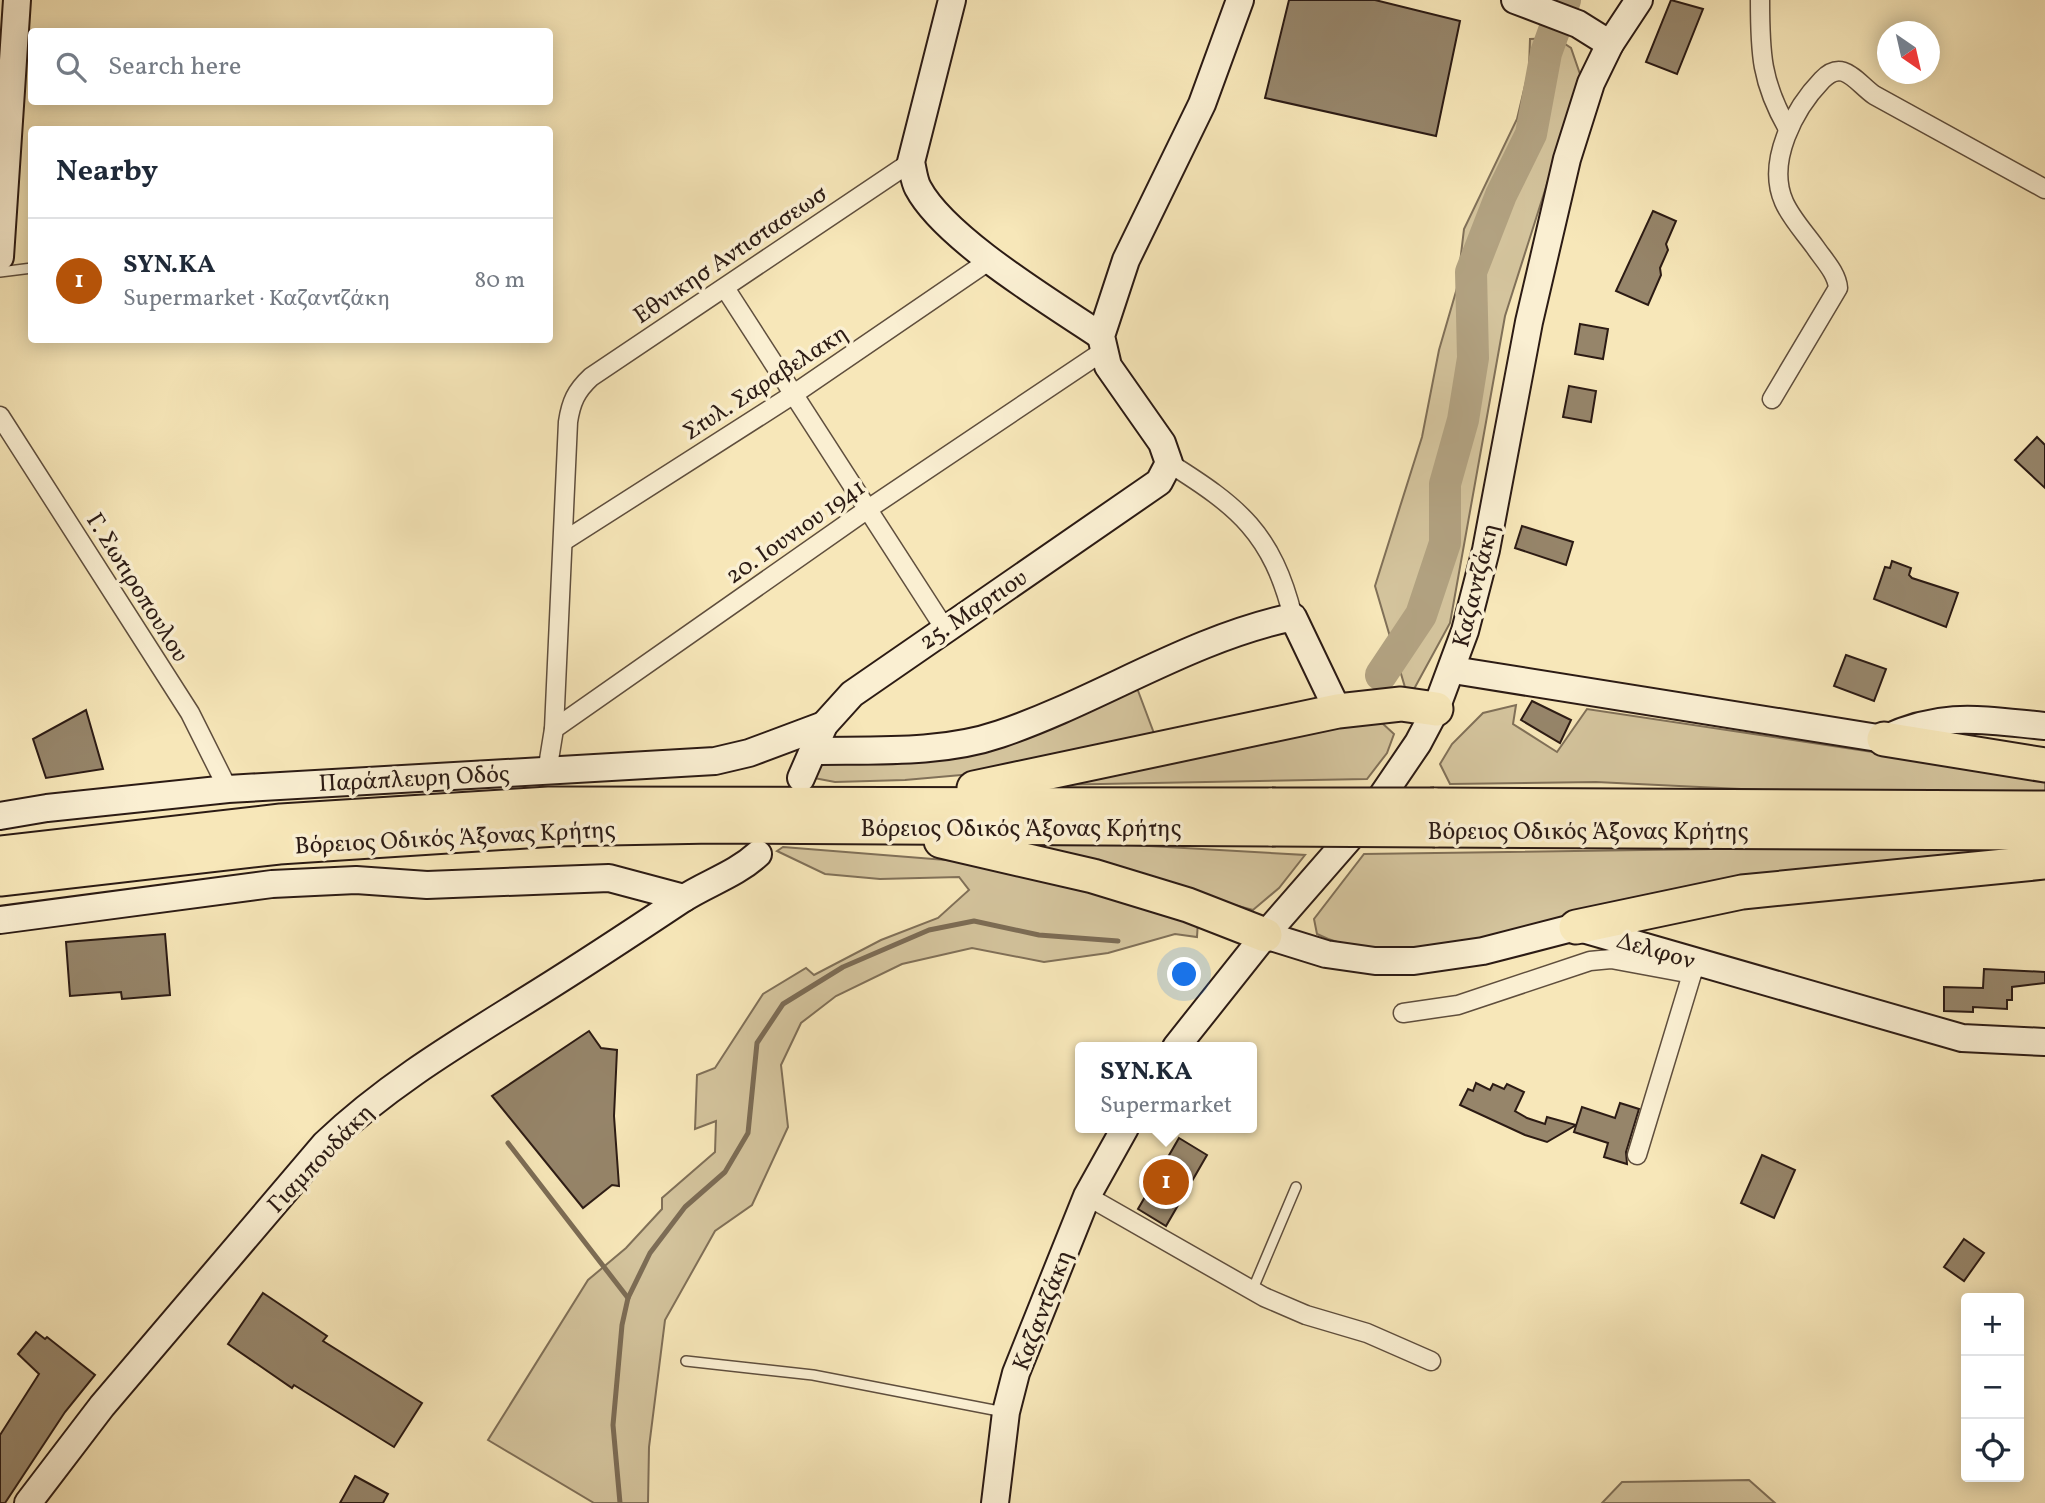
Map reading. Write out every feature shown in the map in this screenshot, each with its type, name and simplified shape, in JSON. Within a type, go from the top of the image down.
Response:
[{"type":"highway","points":[[892,816],[1017,780],[1338,711],[1401,704],[1436,709]]},
{"type":"highway","points":[[1884,738],[2045,765]]},
{"type":"highway","name":"Βόρειος Οδικός Άξονας Κρήτης","points":[[0,853],[268,823],[549,804],[892,816],[1434,818],[2045,833]]},
{"type":"highway","name":"Βόρειος Οδικός Άξονας Κρήτης","points":[[1434,818],[2045,808]]},
{"type":"highway","points":[[892,816],[961,847],[1093,876],[1188,905],[1265,934]]},
{"type":"highway","name":"Βόρειος Οδικός Άξονας Κρήτης","points":[[0,879],[158,859],[414,836],[556,829],[714,826],[892,816]]},
{"type":"highway","points":[[1576,927],[1742,892],[2045,862]]},
{"type":"main road","points":[[0,257],[7,83],[17,0]]},
{"type":"main road","points":[[952,0],[911,162],[918,188],[949,225],[990,260],[1102,344]]},
{"type":"main road","points":[[1169,463],[1162,443],[1108,366],[1102,344],[1126,260],[1202,104],[1240,0]]},
{"type":"main road","points":[[1515,0],[1578,24],[1609,44]]},
{"type":"main road","name":"Καζαντζάκη","points":[[1180,1042],[1265,934],[1367,818],[1418,743],[1436,709],[1453,670],[1486,550],[1529,322],[1567,159],[1591,83],[1609,44],[1639,0]]},
{"type":"main road","name":"25. Μαρτιου","points":[[801,778],[824,725],[852,694],[1159,482],[1169,463]]},
{"type":"main road","points":[[814,751],[922,749],[997,735],[1059,711],[1218,638],[1251,626],[1293,617],[1338,711]]},
{"type":"main road","points":[[1453,670],[1884,738],[1911,726],[1944,718],[2045,726]]},
{"type":"main road","name":"Παράπλευρη Οδός","points":[[0,816],[228,789],[715,761],[749,752],[824,725]]},
{"type":"main road","name":"Γιαμπουδάκη","points":[[28,1503],[102,1406],[325,1144],[357,1114],[425,1063],[622,942],[684,898],[743,868],[758,854]]},
{"type":"main road","points":[[0,920],[272,884],[356,880],[427,885],[609,878],[684,898]]},
{"type":"main road","points":[[1265,934],[1326,954],[1375,961],[1413,961],[1483,951],[1576,927]]},
{"type":"main road","name":"Δελφον","points":[[1576,927],[1694,968],[1962,1038],[2045,1042]]},
{"type":"main road","name":"Καζαντζάκη","points":[[995,1503],[1006,1412],[1029,1337],[1087,1196],[1122,1133]]},
{"type":"street","points":[[1760,0],[1760,57],[1776,108],[1788,129]]},
{"type":"street","points":[[1772,399],[1838,288],[1838,281],[1785,204],[1777,174],[1788,129],[1821,81],[1832,71],[1841,69],[1874,95],[2045,189]]},
{"type":"street","name":"Εθνικησ Αντιστασεωσ","points":[[564,541],[568,422],[578,390],[591,377],[911,162]]},
{"type":"street","name":"Στυλ. Σαραβελακη","points":[[564,541],[794,394],[990,260]]},
{"type":"street","points":[[725,288],[945,629]]},
{"type":"street","name":"20. Ιουνιου 1941","points":[[554,729],[1102,344]]},
{"type":"street","name":"Γ. Σωτιροπουλου","points":[[0,416],[190,713],[228,789]]},
{"type":"street","points":[[1169,463],[1222,496],[1249,521],[1268,552],[1293,617]]},
{"type":"street","points":[[547,772],[554,729],[564,541]]},
{"type":"street","points":[[1403,1013],[1458,1005],[1590,961],[1611,959],[1694,968],[1637,1155]]},
{"type":"street","points":[[1087,1196],[1252,1290],[1306,1315],[1367,1333],[1431,1362]]},
{"type":"lane","points":[[0,272],[28,268]]},
{"type":"lane","points":[[1252,1290],[1296,1187]]},
{"type":"lane","points":[[686,1361],[813,1375],[1006,1412]]},
{"type":"shaded area","points":[[1556,38],[1571,48],[1581,77],[1505,316],[1450,623],[1414,689],[1407,694],[1375,586],[1422,437],[1439,350],[1457,288],[1464,229],[1517,119],[1529,69],[1530,39]]},
{"type":"shaded area","points":[[1137,688],[1158,744],[1019,770],[905,780],[835,782],[814,778],[826,758],[960,755]]},
{"type":"shaded area","points":[[1516,705],[1513,724],[1557,752],[1587,709],[2045,778],[2045,792],[1762,790],[1596,782],[1450,784],[1440,764],[1452,744],[1483,713]]},
{"type":"shaded area","points":[[1343,721],[1381,722],[1394,734],[1387,753],[1367,779],[1048,785]]},
{"type":"shaded area","points":[[1009,844],[1114,844],[1305,855],[1279,888],[1253,910]]},
{"type":"shaded area","points":[[783,847],[1022,866],[1198,921],[1197,937],[1175,934],[1108,953],[1044,962],[972,948],[902,964],[836,996],[801,1023],[781,1065],[788,1127],[752,1205],[715,1231],[665,1320],[649,1447],[648,1503],[594,1503],[488,1440],[588,1280],[626,1248],[662,1209],[662,1198],[715,1152],[716,1121],[695,1129],[697,1075],[715,1068],[763,994],[806,968],[814,975],[881,940],[938,918],[969,890],[959,877],[880,879],[825,874],[777,851]]},
{"type":"shaded area","points":[[1788,848],[2024,849],[1457,948],[1386,950],[1350,946],[1317,934],[1314,919],[1364,854]]},
{"type":"shaded area","points":[[1749,1480],[1775,1503],[1602,1503],[1622,1482]]},
{"type":"building","points":[[1289,0],[1375,0],[1460,21],[1436,136],[1265,98]]},
{"type":"building","points":[[1671,0],[1703,9],[1677,74],[1646,62]]},
{"type":"building","points":[[1653,211],[1676,221],[1666,244],[1668,250],[1660,268],[1661,275],[1648,305],[1616,291]]},
{"type":"building","points":[[1580,324],[1608,329],[1603,359],[1575,354]]},
{"type":"building","points":[[1569,386],[1596,391],[1591,422],[1563,417]]},
{"type":"building","points":[[2037,437],[2045,445],[2045,488],[2015,460]]},
{"type":"building","points":[[1522,526],[1573,542],[1566,565],[1515,548]]},
{"type":"building","points":[[1892,561],[1911,568],[1909,575],[1912,578],[1958,593],[1946,627],[1874,599],[1885,567],[1890,568]]},
{"type":"building","points":[[1846,655],[1886,669],[1874,701],[1834,686]]},
{"type":"building","points":[[1532,701],[1571,720],[1560,743],[1521,720]]},
{"type":"building","points":[[86,710],[103,769],[46,778],[33,739]]},
{"type":"building","points":[[165,934],[170,995],[122,999],[121,992],[70,996],[66,942]]},
{"type":"building","points":[[1984,969],[2045,972],[2045,983],[2012,987],[2012,1000],[2007,1000],[2007,1009],[1973,1007],[1973,1012],[1944,1011],[1944,987],[1983,988]]},
{"type":"building","points":[[589,1031],[601,1048],[617,1050],[614,1116],[619,1186],[612,1185],[583,1208],[492,1096]]},
{"type":"building","points":[[1476,1083],[1490,1090],[1493,1084],[1504,1089],[1507,1084],[1524,1092],[1515,1111],[1527,1118],[1545,1124],[1547,1117],[1576,1125],[1547,1142],[1525,1135],[1460,1105],[1468,1089],[1473,1091]]},
{"type":"building","points":[[1620,1103],[1639,1109],[1626,1152],[1627,1164],[1604,1157],[1608,1143],[1574,1132],[1582,1107],[1615,1118]]},
{"type":"building","points":[[1179,1138],[1207,1155],[1166,1226],[1138,1209]]},
{"type":"building","points":[[1762,1155],[1795,1170],[1774,1218],[1741,1203]]},
{"type":"building","points":[[1964,1239],[1984,1253],[1964,1281],[1944,1267]]},
{"type":"building","points":[[263,1293],[327,1336],[323,1341],[422,1403],[394,1447],[294,1385],[292,1388],[228,1344]]},
{"type":"building","points":[[36,1332],[45,1339],[47,1337],[95,1375],[65,1412],[5,1503],[0,1503],[0,1435],[39,1374],[18,1354]]},
{"type":"building","points":[[355,1476],[388,1494],[383,1503],[340,1503]]},
{"type":"waterway","points":[[1381,675],[1421,615],[1445,543],[1445,484],[1463,420],[1473,358],[1471,272],[1501,195],[1531,134],[1546,53],[1565,0]]},
{"type":"waterway","points":[[620,1503],[613,1425],[622,1325],[628,1298],[650,1253],[685,1207],[725,1172],[748,1133],[757,1043],[783,1004],[843,967],[929,930],[974,921],[1039,935],[1118,941]]},
{"type":"waterway","points":[[508,1143],[628,1298]]},
{"type":"place","name":"SYN.KA","points":[[1166,1182]]}]
